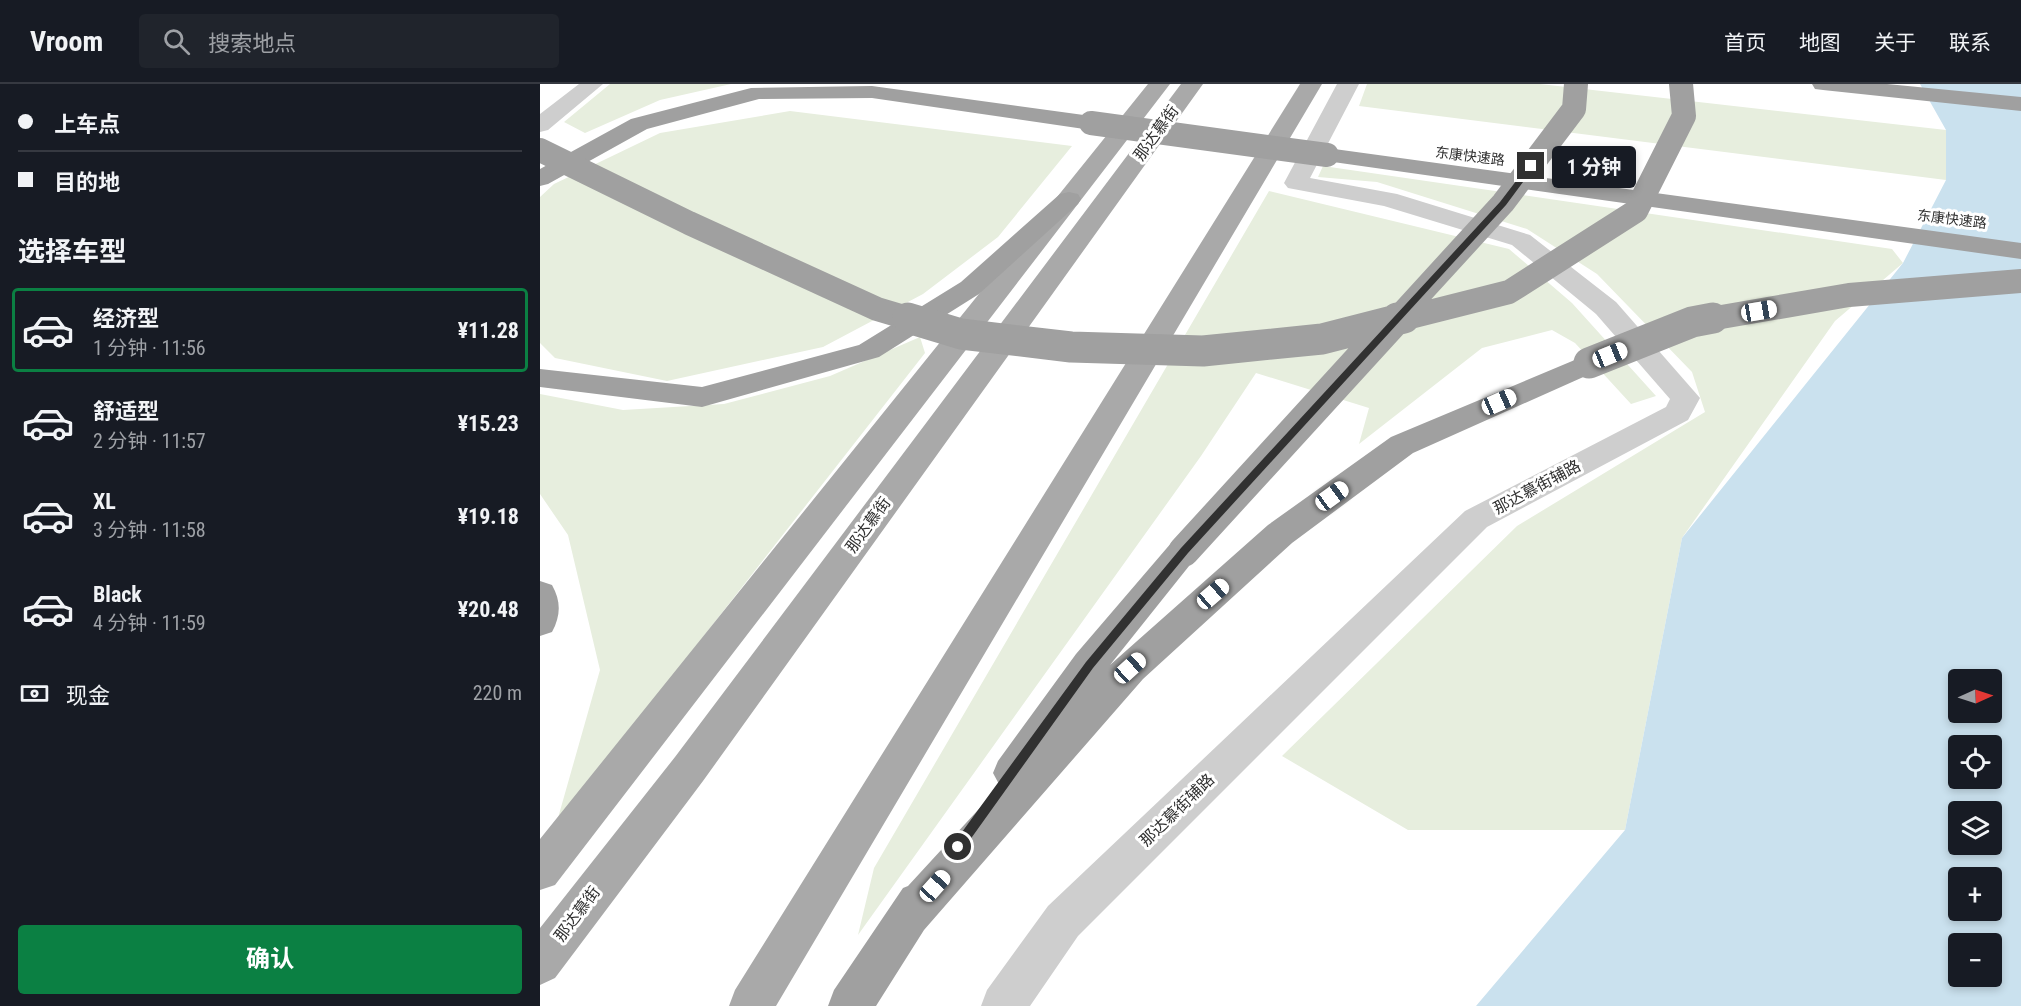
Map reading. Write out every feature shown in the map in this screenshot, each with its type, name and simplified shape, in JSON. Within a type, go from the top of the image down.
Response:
[{"type":"highway","points":[[919,84],[1112,109],[1328,146],[1918,226],[2021,251]]},
{"type":"highway","points":[[850,1006],[905,920],[1089,665],[1184,551],[1503,203],[1574,109],[1576,84]]},
{"type":"highway","points":[[540,150],[689,223],[877,309],[961,334],[1071,347],[1203,351],[1322,339],[1509,292],[1636,211],[1684,116],[1681,84]]},
{"type":"highway","points":[[1823,84],[2021,104]]},
{"type":"highway","points":[[1956,84],[2021,91]]},
{"type":"highway","points":[[540,179],[639,124],[759,93],[872,92],[1091,123],[1328,146]]},
{"type":"highway","points":[[540,378],[702,397],[869,351],[970,288],[1069,199]]},
{"type":"highway","name":"东康快速路","points":[[1918,226],[2021,228]]},
{"type":"highway","points":[[905,920],[1130,668],[1280,534],[1402,445],[1589,363],[1692,322],[1849,295],[2021,281]]},
{"type":"highway","points":[[540,594],[540,622]]},
{"type":"main road","points":[[540,871],[1160,84]]},
{"type":"main road","name":"那达慕街","points":[[540,963],[696,759],[1192,84]]},
{"type":"main road","points":[[751,1006],[1311,84]]},
{"type":"street","points":[[540,124],[592,84]]},
{"type":"street","name":"那达慕街辅路","points":[[1003,1006],[1063,921],[1476,519],[1678,413],[1685,398],[1606,308],[1521,240],[1388,199],[1296,183],[1348,84]]},
{"type":"green space","points":[[610,84],[731,84],[660,100],[585,133],[564,122]]},
{"type":"green space","points":[[1367,84],[1540,84],[1946,130],[1946,180],[1359,106]]},
{"type":"green space","points":[[790,111],[1072,146],[998,237],[923,294],[823,347],[667,381],[555,358],[540,343],[540,197],[554,184],[660,133]]},
{"type":"green space","points":[[1323,166],[1892,249],[1903,263],[1835,321],[1682,538],[1625,830],[1408,830],[1282,756],[1517,526],[1705,412],[1692,372],[1597,274],[1527,229],[1377,182],[1318,177]]},
{"type":"green space","points":[[1269,191],[1509,249],[1572,303],[1656,396],[1631,404],[1575,343],[1552,330],[1482,348],[1359,444],[1369,408],[1256,373],[1201,456],[858,935],[874,868]]},
{"type":"green space","points":[[920,337],[925,353],[556,825],[600,670],[568,535],[540,494],[540,394],[623,410],[724,404],[830,376]]},
{"type":"water","points":[[1920,84],[2021,84],[2021,1006],[1476,1006],[1625,830],[1682,538],[1903,263],[1946,180],[1946,130]]},
{"type":"route","points":[[958,847],[1089,665],[1184,551],[1503,203],[1531,166]]}]
